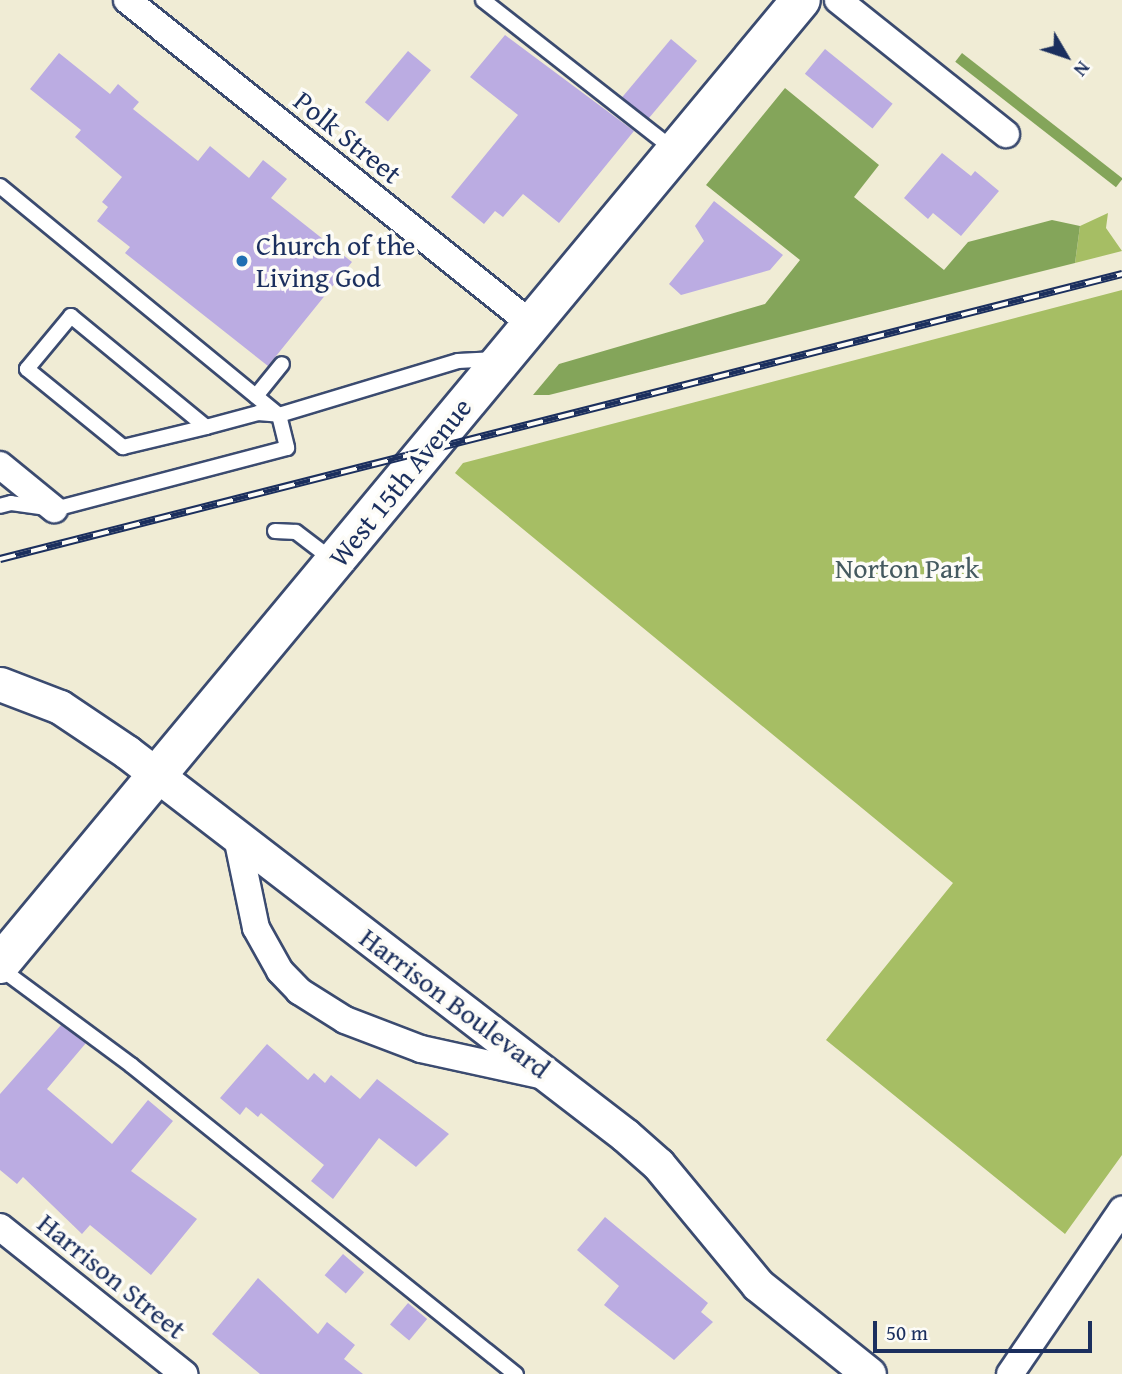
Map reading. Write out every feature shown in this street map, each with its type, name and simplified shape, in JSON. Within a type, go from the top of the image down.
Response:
[{"type":"main road","name":"West 15th Avenue","points":[[0,966],[159,777],[500,358],[802,0]]},
{"type":"street","name":"Polk Street","points":[[127,0],[530,323]]},
{"type":"street","points":[[838,0],[1006,134]]},
{"type":"street","points":[[0,465],[54,509]]},
{"type":"street","name":"Harrison Boulevard","points":[[0,684],[61,707],[159,777],[552,1077],[658,1164],[758,1285],[869,1374]]},
{"type":"street","points":[[237,837],[247,892],[265,946],[281,971],[320,1007],[421,1049],[552,1077]]},
{"type":"street","points":[[1010,1374],[1122,1210]]},
{"type":"street","name":"Harrison Street","points":[[0,1227],[184,1374]]},
{"type":"lane","points":[[483,0],[675,151]]},
{"type":"lane","points":[[0,186],[279,415],[287,449],[54,509],[0,506]]},
{"type":"lane","points":[[206,427],[71,316],[27,369],[123,447],[206,427],[258,413],[279,415],[458,361],[500,358]]},
{"type":"lane","points":[[256,396],[282,364]]},
{"type":"lane","points":[[275,530],[296,532],[335,562]]},
{"type":"lane","points":[[0,966],[131,1065],[516,1374]]},
{"type":"green space","points":[[962,53],[1122,178],[1116,187],[955,62]]},
{"type":"green space","points":[[785,88],[879,165],[854,197],[944,270],[968,242],[1052,220],[1080,226],[1075,263],[549,395],[533,395],[559,364],[765,304],[800,260],[706,185]]},
{"type":"green space","points":[[1108,213],[1106,228],[1122,251],[1075,263],[1080,226]]},
{"type":"green space","name":"Norton Park","points":[[1122,290],[1122,1155],[1065,1234],[826,1040],[953,883],[455,473],[463,463]]},
{"type":"building","points":[[505,35],[634,131],[559,223],[523,194],[503,217],[495,211],[484,224],[451,197],[518,115],[470,77]]},
{"type":"building","points":[[671,39],[697,61],[648,119],[622,97]]},
{"type":"building","points":[[825,49],[893,104],[872,129],[805,74]]},
{"type":"building","points":[[408,51],[431,70],[388,122],[365,102]]},
{"type":"building","name":"Church of the Living God","points":[[59,53],[110,94],[118,84],[139,102],[133,109],[198,161],[210,146],[249,178],[263,160],[287,179],[271,198],[352,262],[268,366],[125,253],[130,247],[97,221],[108,207],[102,202],[122,177],[75,137],[81,130],[30,89]]},
{"type":"building","points":[[942,153],[971,176],[975,171],[999,191],[961,236],[933,213],[928,219],[904,198]]},
{"type":"building","points":[[714,201],[783,255],[770,270],[681,295],[669,284],[704,241],[695,226]]},
{"type":"building","points":[[61,1025],[86,1043],[47,1089],[112,1144],[148,1100],[173,1121],[131,1171],[197,1219],[151,1275],[90,1225],[82,1234],[23,1177],[17,1184],[0,1170],[0,1094]]},
{"type":"building","points":[[267,1044],[308,1080],[314,1073],[325,1083],[331,1075],[360,1099],[377,1079],[449,1134],[416,1167],[379,1138],[333,1199],[311,1181],[324,1165],[261,1113],[258,1117],[246,1107],[240,1115],[220,1098]]},
{"type":"building","points":[[605,1217],[708,1303],[701,1312],[713,1322],[674,1360],[604,1305],[619,1286],[577,1250]]},
{"type":"building","points":[[343,1254],[364,1272],[346,1294],[325,1275]]},
{"type":"building","points":[[258,1278],[318,1334],[327,1322],[355,1345],[344,1359],[363,1374],[260,1374],[212,1334]]},
{"type":"building","points":[[408,1303],[427,1319],[409,1341],[390,1324]]},
{"type":"railway","points":[[0,559],[1122,274]]},
{"type":"place","name":"Church of the Living God","points":[[242,261]]}]
